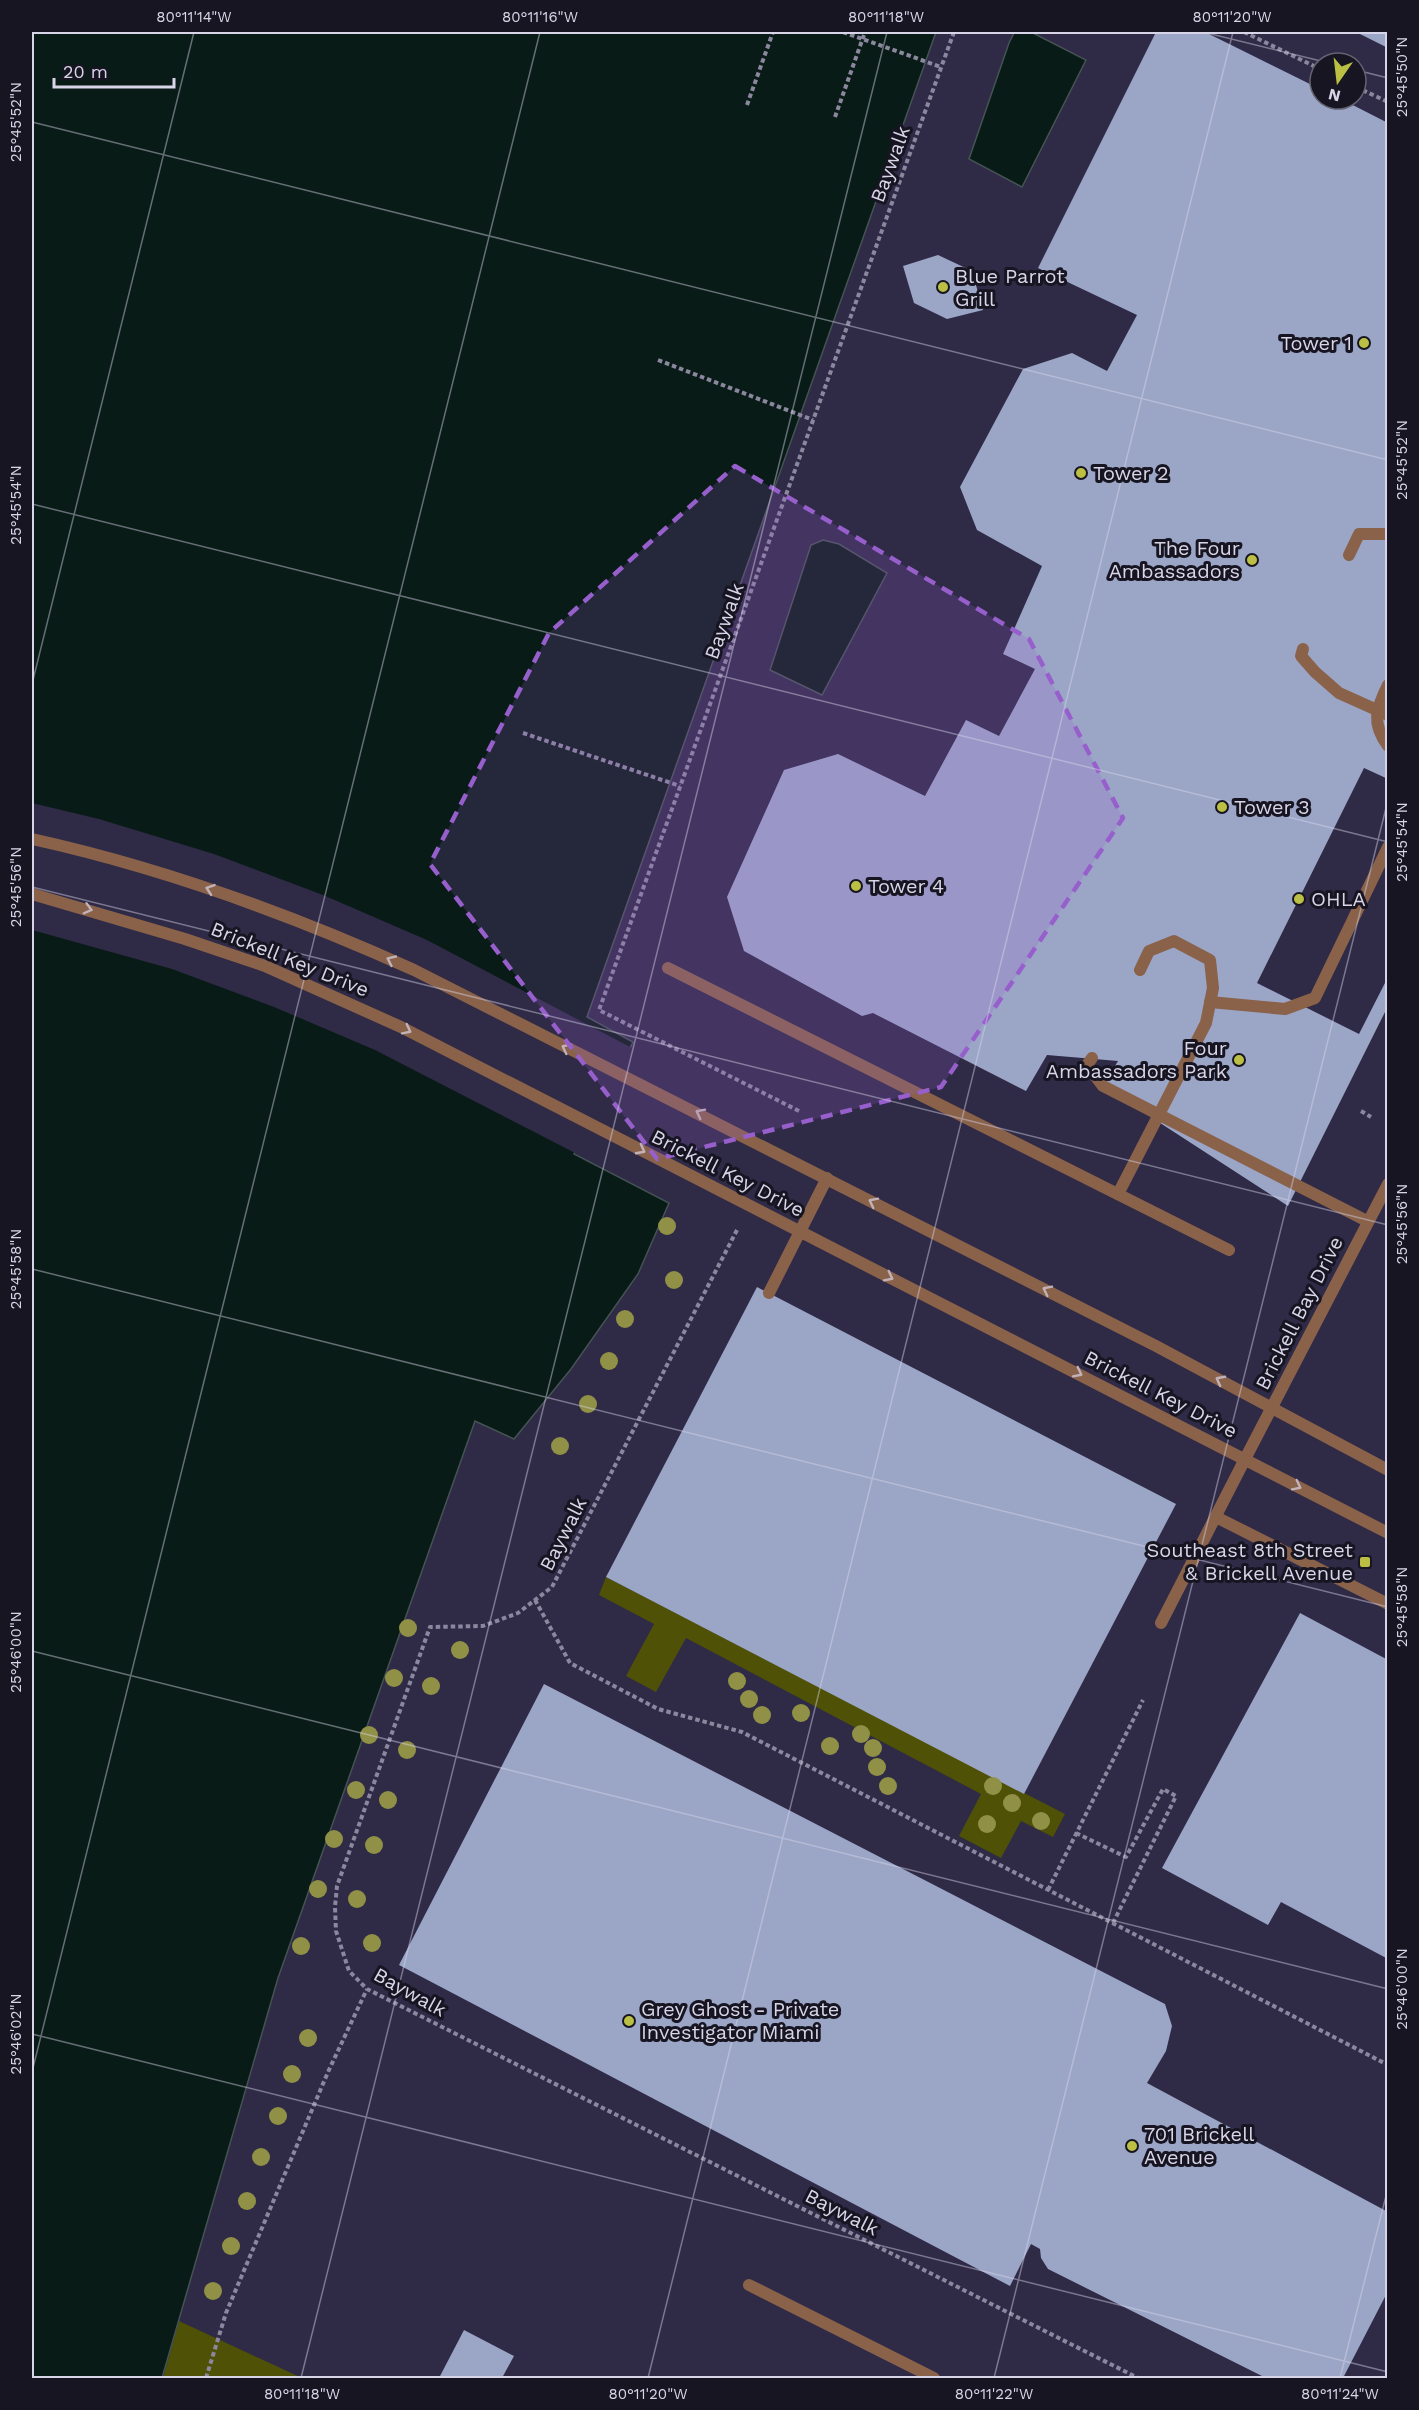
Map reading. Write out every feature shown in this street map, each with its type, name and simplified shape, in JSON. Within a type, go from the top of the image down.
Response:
[{"type":"street","points":[[1349,555],[1359,534],[1388,534]]},
{"type":"street","points":[[1303,649],[1301,656],[1339,693],[1382,712]]},
{"type":"street","points":[[1388,685],[1379,734],[1388,746]]},
{"type":"street","name":"Brickell Key Drive","points":[[32,839],[124,861],[261,906],[327,931],[414,970],[1156,1346],[1388,1470]]},
{"type":"street","points":[[1210,1002],[1285,1010],[1315,998],[1388,848]]},
{"type":"street","name":"Brickell Key Drive","points":[[32,894],[165,933],[265,966],[401,1027],[1388,1533]]},
{"type":"street","points":[[1118,1194],[1206,1023],[1213,988],[1210,960],[1174,941],[1149,951],[1140,970]]},
{"type":"street","points":[[668,968],[1229,1250]]},
{"type":"street","points":[[1092,1058],[1087,1065],[1103,1086],[1367,1221]]},
{"type":"street","points":[[769,1293],[827,1178]]},
{"type":"street","name":"Brickell Bay Drive","points":[[1161,1623],[1388,1184]]},
{"type":"street","points":[[1216,1517],[1388,1604]]},
{"type":"street","points":[[749,2285],[934,2379]]},
{"type":"path","points":[[747,105],[773,32]]},
{"type":"path","points":[[843,32],[941,67]]},
{"type":"path","points":[[835,117],[865,32]]},
{"type":"path","name":"Baywalk","points":[[799,1111],[599,1010],[954,32]]},
{"type":"path","points":[[1244,32],[1308,63]]},
{"type":"path","points":[[1368,93],[1388,102]]},
{"type":"path","points":[[658,360],[813,420]]},
{"type":"path","points":[[523,733],[680,786]]},
{"type":"path","points":[[1361,1111],[1371,1117]]},
{"type":"path","name":"Baywalk","points":[[739,1224],[552,1587],[518,1612],[483,1626],[430,1627],[337,1886],[334,1907],[336,1931],[349,1971],[367,1989],[1138,2379]]},
{"type":"path","points":[[535,1600],[570,1663],[658,1709],[742,1732],[1388,2065]]},
{"type":"path","points":[[1048,1890],[1143,1700]]},
{"type":"path","points":[[1076,1833],[1126,1857],[1163,1789],[1176,1796],[1113,1923]]},
{"type":"path","points":[[207,2379],[226,2313],[328,2072],[367,1989]]},
{"type":"highlighted area","points":[[735,466],[1029,639],[1123,818],[941,1087],[657,1159],[430,864],[549,633]]},
{"type":"shaded area","points":[[32,32],[936,32],[587,1017],[633,1042],[574,1154],[669,1203],[638,1274],[571,1369],[514,1439],[475,1421],[278,1978],[162,2378],[32,2378]]},
{"type":"shaded area","points":[[1031,32],[1086,60],[1022,187],[969,159],[1009,43],[1014,33]]},
{"type":"shaded area","points":[[823,540],[839,544],[887,573],[822,695],[770,670],[811,545]]},
{"type":"shaded area","points":[[606,1577],[1065,1814],[1053,1837],[1021,1821],[1001,1858],[959,1836],[981,1794],[686,1638],[656,1692],[626,1676],[654,1624],[599,1595]]},
{"type":"shaded area","points":[[179,2321],[302,2378],[163,2378]]},
{"type":"pier","points":[[32,803],[99,819],[214,854],[323,895],[427,940],[632,1048],[577,1154],[375,1050],[274,1007],[172,969],[32,930]]},
{"type":"building","points":[[1156,32],[1205,32],[1308,83],[1308,111],[1364,111],[1388,123],[1388,779],[1364,768],[1257,983],[1359,1034],[1388,977],[1388,1006],[1288,1206],[1103,1086],[1118,1061],[1047,1055],[1026,1091],[873,1013],[862,1016],[744,951],[727,897],[784,770],[838,754],[925,796],[966,720],[999,736],[1035,669],[1003,654],[1042,566],[977,530],[960,487],[1023,369],[1072,353],[1107,371],[1137,315],[1038,268]]},
{"type":"building","points":[[1356,32],[1388,32],[1388,48]]},
{"type":"building","name":"Blue Parrot Grill","points":[[938,255],[972,271],[983,310],[947,319],[914,303],[903,266]]},
{"type":"building","points":[[757,1287],[1176,1504],[1024,1794],[606,1577]]},
{"type":"building","points":[[1300,1613],[1388,1660],[1388,1959],[1281,1902],[1268,1925],[1162,1868]]},
{"type":"building","points":[[544,1684],[1165,2004],[1172,2026],[1166,2051],[1147,2083],[1388,2212],[1388,2291],[1343,2378],[1266,2378],[1048,2269],[1041,2258],[1040,2249],[1031,2244],[1010,2286],[399,1965]]},
{"type":"building","points":[[464,2330],[514,2356],[502,2378],[439,2378]]},
{"type":"place","name":"Blue Parrot Grill","points":[[943,287]]},
{"type":"place","name":"Tower 1","points":[[1364,343]]},
{"type":"place","name":"Tower 2","points":[[1081,473]]},
{"type":"place","name":"The Four Ambassadors","points":[[1252,560]]},
{"type":"place","name":"Tower 3","points":[[1222,807]]},
{"type":"place","name":"Tower 4","points":[[856,886]]},
{"type":"place","name":"OHLA","points":[[1299,899]]},
{"type":"place","name":"Four Ambassadors Park","points":[[1239,1060]]},
{"type":"place","name":"Southeast 8th Street & Brickell Avenue","points":[[1365,1562]]},
{"type":"place","name":"Grey Ghost - Private Investigator Miami","points":[[629,2021]]},
{"type":"place","name":"701 Brickell Avenue","points":[[1132,2146]]}]
